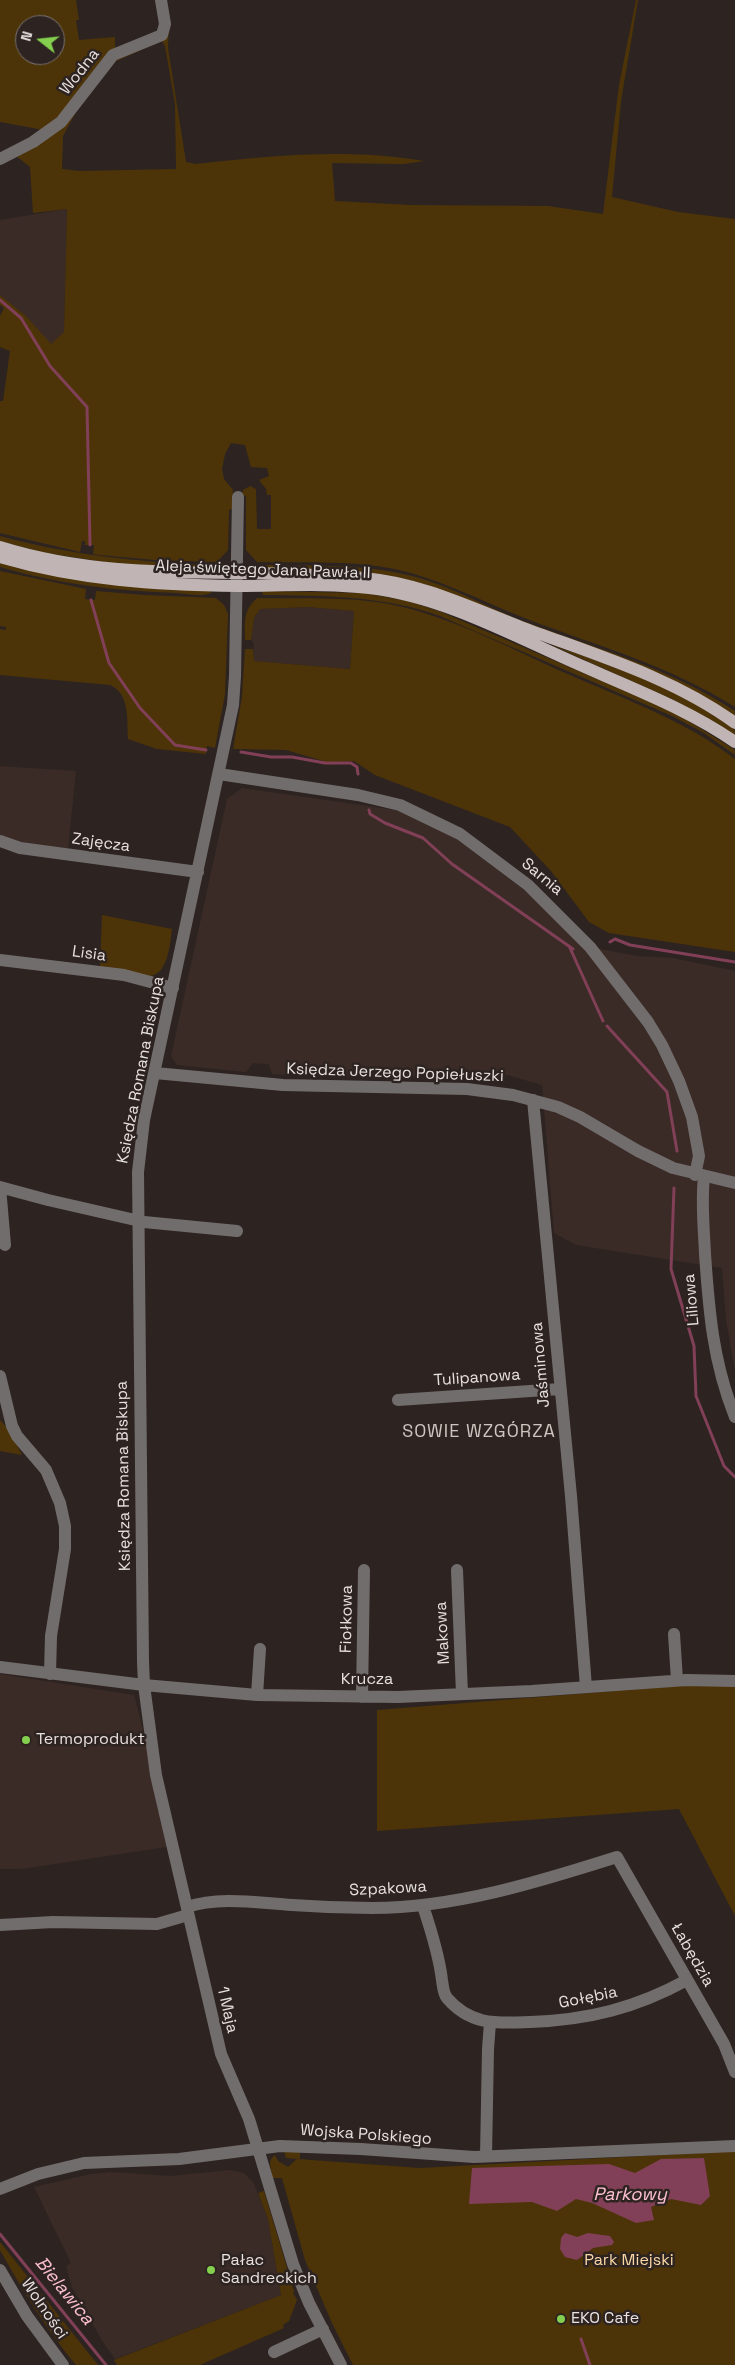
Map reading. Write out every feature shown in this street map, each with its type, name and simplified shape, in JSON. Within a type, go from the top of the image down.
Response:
[{"type":"main road","name":"Aleja świętego Jana Pawła II","points":[[0,547],[68,563],[115,570],[362,588],[402,594],[493,626],[656,697],[700,719],[735,742]]},
{"type":"main road","name":"Aleja świętego Jana Pawła II","points":[[0,557],[53,571],[103,579],[152,583],[363,578],[388,581],[429,591],[659,681],[706,704],[735,723]]},
{"type":"street","name":"Wodna","points":[[0,159],[28,144],[60,122],[113,55],[162,35],[165,23],[161,0]]},
{"type":"street","name":"Księdza Romana Biskupa","points":[[144,1685],[137,1221],[139,1154],[219,774],[235,687],[238,497]]},
{"type":"street","name":"Sarnia","points":[[219,774],[358,795],[400,806],[460,834],[528,885],[590,947],[648,1022],[662,1045],[680,1081],[692,1117],[700,1176]]},
{"type":"street","name":"Zajęcza","points":[[0,841],[20,848],[198,872]]},
{"type":"street","name":"Lisia","points":[[0,960],[124,975],[173,988]]},
{"type":"street","name":"Księdza Jerzego Popiełuszki","points":[[155,1073],[307,1087],[483,1090],[533,1100],[573,1114],[651,1158],[700,1176],[735,1183]]},
{"type":"street","name":"Jaśminowa","points":[[533,1100],[586,1687]]},
{"type":"street","name":"Liliowa","points":[[700,1176],[710,1328],[718,1372],[735,1416]]},
{"type":"street","points":[[5,1246],[0,1187],[137,1221],[237,1231]]},
{"type":"street","points":[[0,1376],[16,1436],[46,1470],[60,1503],[65,1526],[65,1549],[51,1636],[50,1674]]},
{"type":"street","name":"Tulipanowa","points":[[398,1400],[560,1388]]},
{"type":"street","name":"Fiołkowa","points":[[362,1697],[364,1570]]},
{"type":"street","name":"Makowa","points":[[456,1570],[462,1694]]},
{"type":"street","points":[[674,1634],[677,1680]]},
{"type":"street","points":[[258,1695],[260,1649]]},
{"type":"street","name":"Krucza","points":[[0,1667],[144,1685],[258,1695],[362,1697],[462,1694],[677,1680],[735,1681]]},
{"type":"street","name":"1 Maja","points":[[144,1685],[156,1776],[221,2054],[249,2119],[289,2254],[341,2365]]},
{"type":"street","name":"Szpakowa","points":[[0,1925],[53,1922],[157,1924],[187,1911],[219,1902],[241,1901],[313,1907],[423,1906],[519,1885],[616,1856]]},
{"type":"street","name":"Łabędzia","points":[[616,1856],[724,2044],[735,2072]]},
{"type":"street","points":[[423,1906],[440,1964],[447,1998],[461,2012],[490,2023],[486,2156]]},
{"type":"street","name":"Gołębia","points":[[490,2023],[555,2021],[598,2016],[643,2002],[687,1980]]},
{"type":"street","name":"Wojska Polskiego","points":[[0,2189],[38,2174],[80,2164],[178,2159],[258,2149],[301,2146],[450,2157],[735,2146]]},
{"type":"street","name":"Wolności","points":[[0,2270],[27,2316],[63,2365]]},
{"type":"street","points":[[274,2352],[323,2330]]},
{"type":"shaded area","points":[[67,209],[64,332],[51,345],[26,316],[0,295],[0,220]]},
{"type":"shaded area","points":[[307,607],[354,611],[350,669],[253,661],[254,643],[251,640],[254,618],[260,609]]},
{"type":"shaded area","points":[[0,766],[76,771],[68,849],[40,847],[0,838]]},
{"type":"shaded area","points":[[242,788],[417,813],[460,834],[590,947],[637,956],[673,958],[735,971],[735,1370],[726,1321],[722,1268],[576,1245],[554,1233],[542,1085],[507,1075],[321,1077],[272,1074],[269,1064],[253,1063],[246,1072],[177,1065],[171,1056],[227,799]]},
{"type":"shaded area","points":[[0,1674],[134,1695],[173,1846],[22,1869],[0,1869]]},
{"type":"shaded area","points":[[230,2170],[244,2173],[253,2182],[268,2219],[281,2295],[115,2359],[101,2339],[72,2287],[66,2266],[71,2263],[34,2187],[91,2174],[111,2172],[170,2176]]},
{"type":"green space","points":[[0,0],[76,0],[79,40],[115,37],[115,48],[58,121],[44,130],[0,122]]},
{"type":"green space","points":[[636,0],[638,0],[621,101],[612,197],[678,212],[735,219],[735,707],[710,692],[659,668],[527,619],[424,577],[373,565],[323,562],[257,562],[246,550],[246,496],[242,495],[243,490],[250,486],[256,489],[257,529],[271,529],[271,495],[267,495],[266,489],[259,480],[269,476],[267,468],[251,467],[245,445],[231,443],[225,454],[222,469],[224,479],[233,490],[232,509],[229,510],[228,550],[217,562],[155,560],[99,555],[93,554],[94,545],[85,545],[85,541],[82,541],[80,552],[0,533],[0,401],[3,401],[10,351],[0,347],[0,316],[4,308],[0,305],[0,295],[26,316],[51,344],[64,332],[67,209],[33,213],[30,167],[15,155],[83,99],[63,136],[62,169],[79,171],[176,169],[175,104],[165,46],[162,41],[114,62],[169,23],[168,48],[186,162],[195,164],[253,158],[337,154],[394,157],[424,161],[404,164],[332,163],[335,201],[411,205],[548,206],[603,214],[619,85]]},
{"type":"green space","points":[[0,536],[78,553],[130,560],[210,565],[212,569],[123,565],[41,552],[0,541]]},
{"type":"green space","points":[[0,563],[211,590],[211,593],[195,595],[88,586],[22,573],[0,567]]},
{"type":"green space","points":[[263,565],[365,568],[399,573],[431,582],[523,621],[658,671],[710,696],[735,711],[735,716],[522,622],[427,585],[397,577],[262,570]]},
{"type":"green space","points":[[0,571],[86,589],[85,599],[95,600],[96,591],[216,598],[224,605],[228,614],[225,694],[215,748],[207,746],[206,754],[157,749],[128,739],[124,701],[121,694],[110,685],[0,675],[0,629],[6,630],[6,627],[0,626]]},
{"type":"green space","points":[[262,591],[363,593],[408,601],[441,612],[674,712],[735,750],[735,755],[704,733],[672,716],[440,616],[418,609],[374,600],[263,595]]},
{"type":"green space","points":[[257,598],[373,601],[438,617],[485,636],[678,723],[735,759],[735,952],[609,933],[589,922],[551,871],[510,827],[375,775],[354,761],[327,762],[286,750],[233,749],[242,697],[245,649],[253,649],[254,661],[350,669],[354,611],[308,607],[260,609],[254,618],[251,640],[245,640],[247,612]]},
{"type":"green space","points":[[549,644],[621,670],[692,702],[735,730],[735,736],[713,721],[672,699]]},
{"type":"green space","points":[[102,915],[172,929],[167,957],[161,970],[150,976],[100,969]]},
{"type":"green space","points":[[0,1420],[9,1430],[22,1455],[0,1451]]},
{"type":"green space","points":[[690,1685],[735,1686],[735,1916],[679,1809],[377,1831],[377,1710]]},
{"type":"green space","name":"Park Miejski","points":[[284,2151],[300,2152],[300,2158],[298,2159],[420,2168],[735,2151],[735,2365],[353,2365],[332,2323],[305,2260],[282,2178],[272,2178],[269,2174],[272,2173],[270,2161],[275,2155],[278,2161],[288,2167],[297,2159],[286,2158]]},
{"type":"green space","points":[[264,2191],[294,2291],[293,2293],[297,2300],[289,2321],[283,2325],[284,2328],[200,2365],[117,2365],[114,2360],[281,2295],[268,2219],[258,2193]]},
{"type":"green space","points":[[0,2242],[98,2365],[76,2365],[45,2324],[17,2280],[0,2250]]},
{"type":"water","name":"Parkowy","points":[[704,2158],[710,2196],[701,2205],[671,2199],[651,2207],[654,2220],[636,2223],[592,2203],[576,2199],[557,2211],[532,2202],[469,2204],[472,2168],[609,2164],[635,2173],[661,2159]]},
{"type":"water","points":[[565,2233],[577,2237],[588,2233],[610,2236],[614,2242],[612,2245],[593,2248],[577,2260],[565,2257],[560,2249],[561,2238]]},
{"type":"waterway","points":[[0,300],[21,318],[50,366],[87,407],[90,545]]},
{"type":"waterway","points":[[91,600],[109,663],[140,708],[175,745],[206,750]]},
{"type":"waterway","points":[[241,752],[271,757],[292,757],[325,763],[351,763],[357,767],[358,774]]},
{"type":"waterway","points":[[369,810],[370,814],[385,823],[423,838],[452,864],[573,949]]},
{"type":"waterway","points":[[610,942],[615,939],[630,945],[735,962]]},
{"type":"waterway","points":[[570,948],[603,1021]]},
{"type":"waterway","points":[[607,1026],[667,1092],[677,1151]]},
{"type":"waterway","points":[[674,1188],[671,1269],[694,1346],[696,1396],[724,1466],[735,1477]]},
{"type":"waterway","name":"Bielawica","points":[[0,2234],[106,2365]]},
{"type":"waterway","points":[[581,2339],[590,2365]]},
{"type":"place","name":"Termoprodukt","points":[[26,1740]]},
{"type":"place","name":"Pałac Sandreckich","points":[[211,2270]]},
{"type":"place","name":"EKO Cafe","points":[[561,2319]]},
{"type":"district","name":"SOWIE WZGÓRZA","points":[[479,1432]]}]
